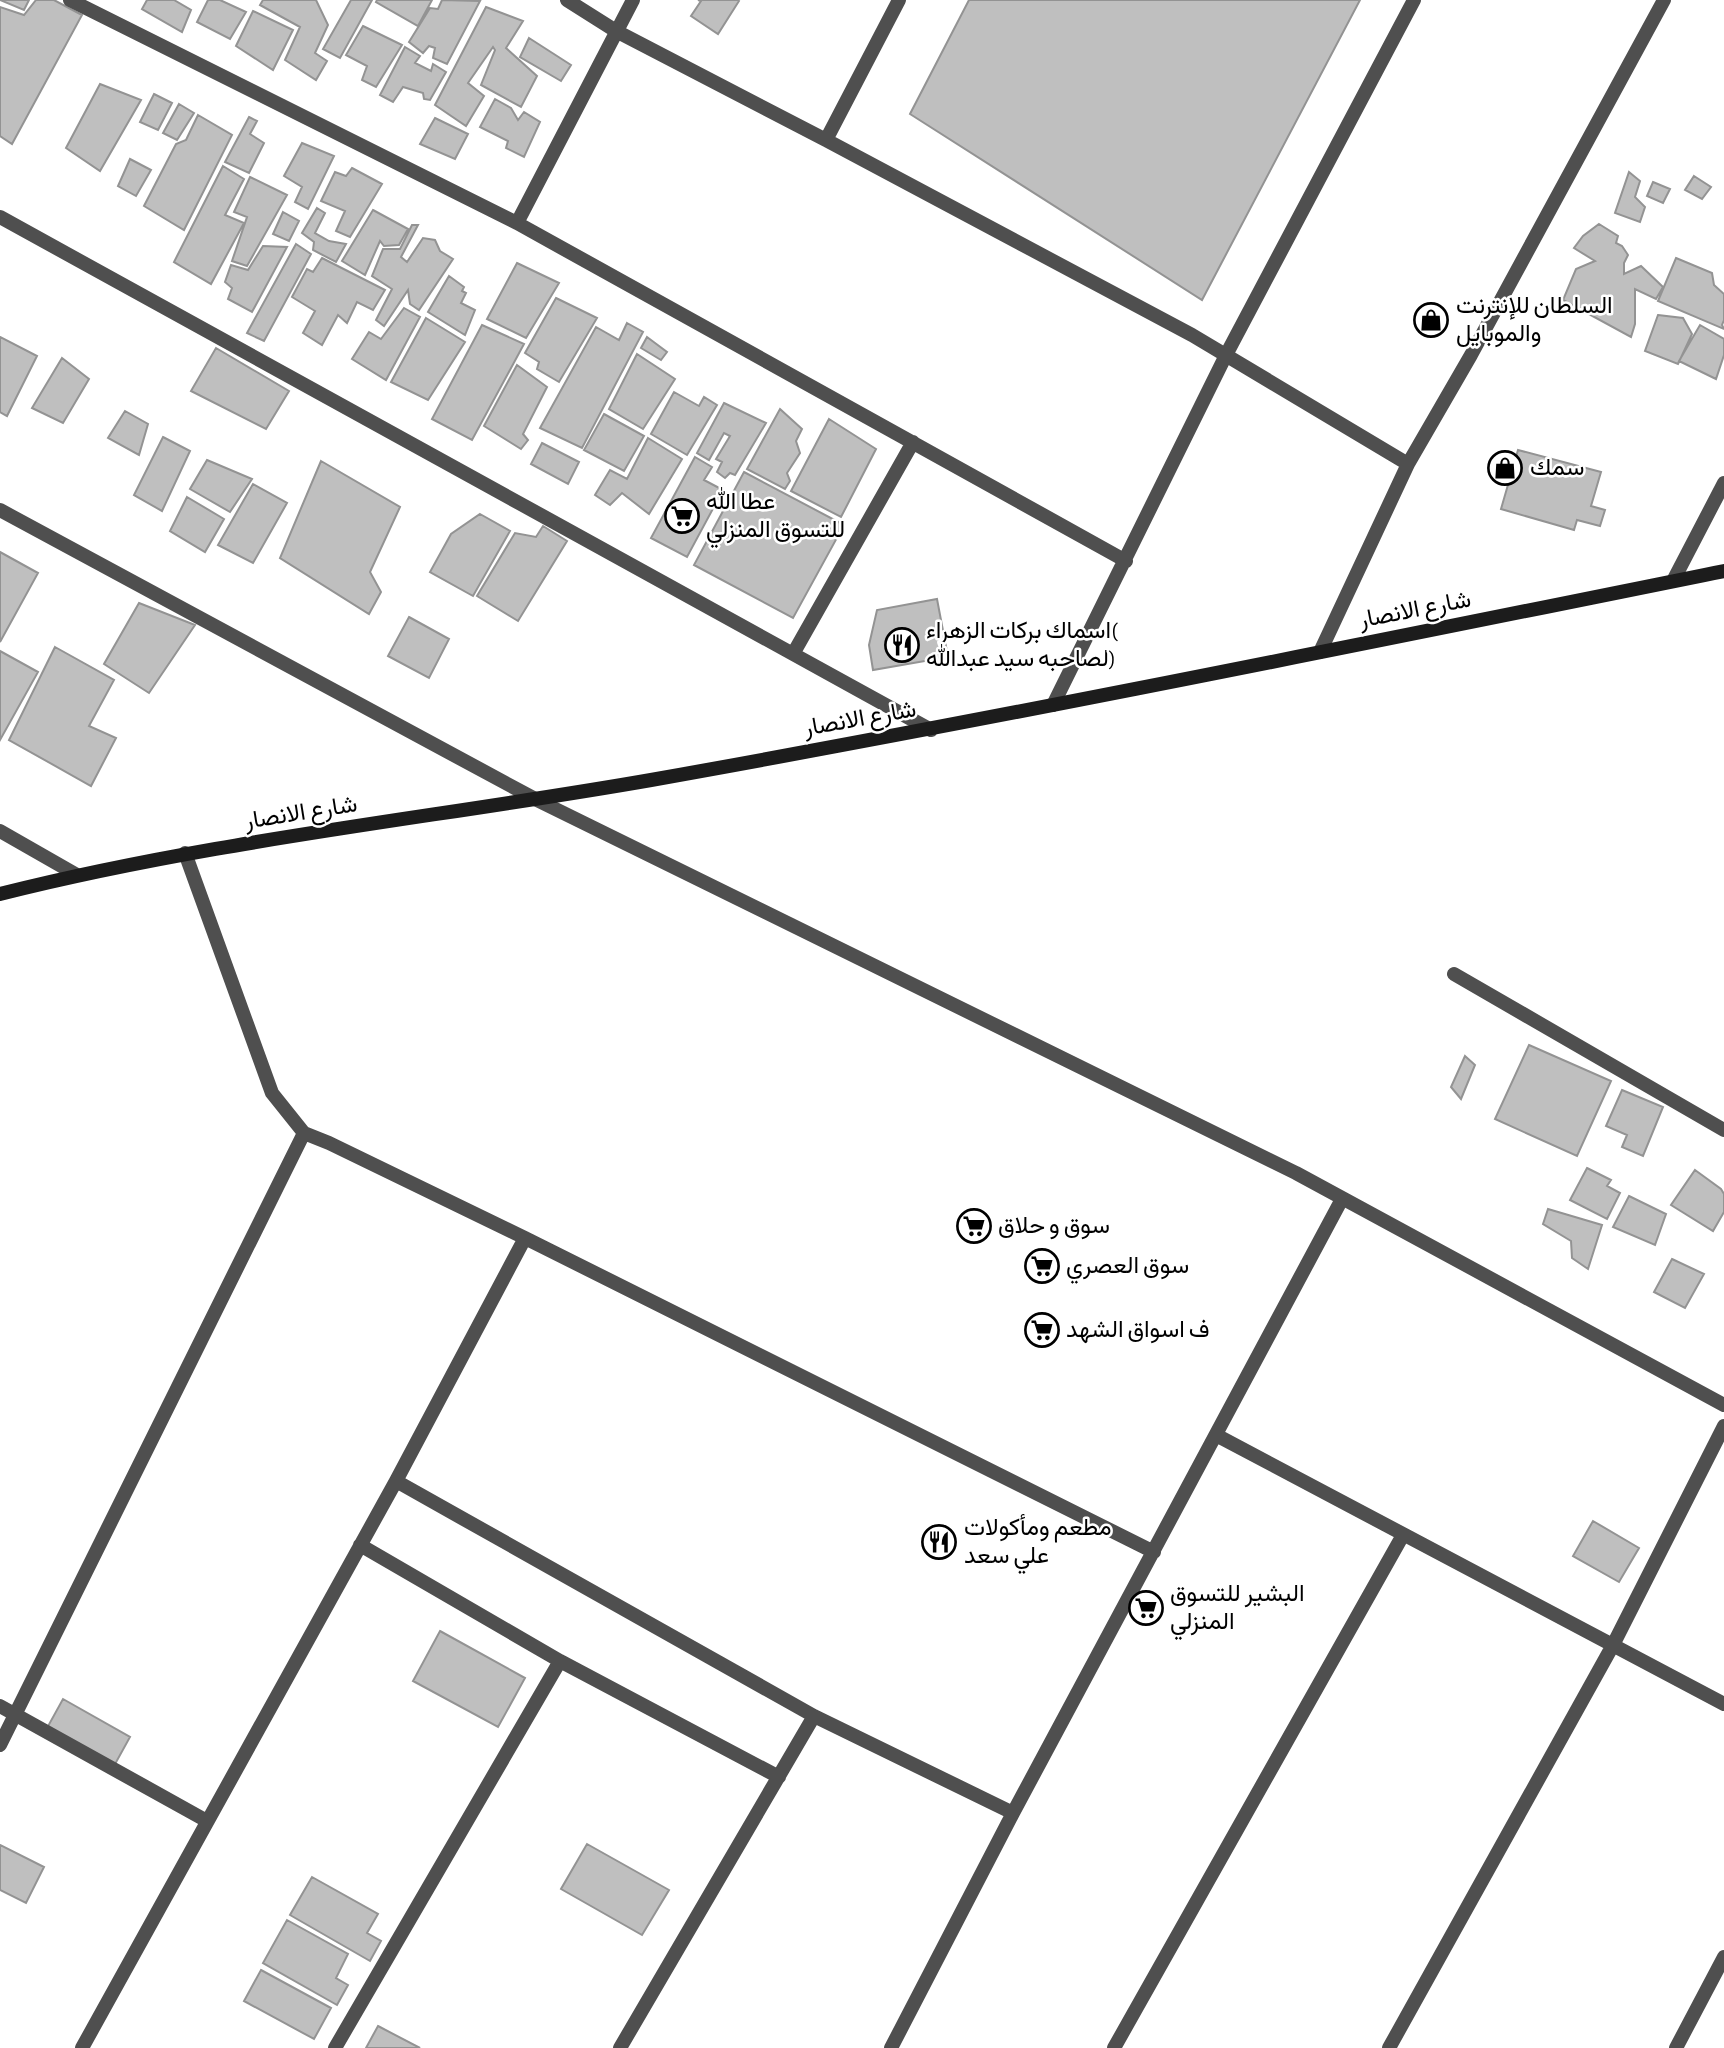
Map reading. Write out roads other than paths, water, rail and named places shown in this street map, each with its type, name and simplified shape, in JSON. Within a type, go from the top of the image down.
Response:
[{"type":"street","points":[[70,0],[517,223],[1126,561]]},
{"type":"street","points":[[567,0],[616,31],[826,140],[1226,355],[1408,464]]},
{"type":"street","points":[[517,223],[633,0]]},
{"type":"street","points":[[826,140],[899,0]]},
{"type":"street","points":[[1053,705],[1226,355],[1414,0]]},
{"type":"street","points":[[1320,652],[1408,464],[1471,355],[1664,0]]},
{"type":"street","points":[[0,217],[931,730]]},
{"type":"street","points":[[793,654],[913,442]]},
{"type":"street","points":[[1673,581],[1724,483]]},
{"type":"street","points":[[0,510],[537,800],[1296,1173],[1724,1405]]},
{"type":"street","name":"شارع الانصار","points":[[0,894],[77,874],[185,853],[537,800],[931,730],[1724,571]]},
{"type":"street","points":[[0,831],[77,874]]},
{"type":"street","points":[[185,853],[272,1093],[304,1133],[526,1238],[1154,1552]]},
{"type":"street","points":[[1454,974],[1724,1130]]},
{"type":"street","points":[[0,1745],[304,1133]]},
{"type":"street","points":[[891,2048],[1013,1813],[1342,1199]]},
{"type":"street","points":[[82,2048],[396,1481],[526,1238]]},
{"type":"street","points":[[1389,2048],[1613,1645],[1724,1426]]},
{"type":"street","points":[[1216,1436],[1724,1704]]},
{"type":"street","points":[[396,1481],[814,1716],[1013,1813]]},
{"type":"street","points":[[1114,2048],[1403,1535]]},
{"type":"street","points":[[360,1545],[560,1661],[779,1777]]},
{"type":"street","points":[[335,2048],[560,1661]]},
{"type":"street","points":[[0,1706],[207,1821]]},
{"type":"street","points":[[620,2048],[814,1716]]},
{"type":"street","points":[[1676,2048],[1724,1958]]},
{"type":"place","name":"السلطان للإنترنت والموبايل","points":[[1431,320]]},
{"type":"place","name":"سمك","points":[[1505,468]]},
{"type":"place","name":"عطا الله للتسوق المنزلي","points":[[682,516]]},
{"type":"place","name":"اسماك بركات الزهراء( لصاحبه سيد عبدالله)","points":[[902,645]]},
{"type":"place","name":"سوق و حلاق","points":[[974,1226]]},
{"type":"place","name":"سوق العصري","points":[[1042,1266]]},
{"type":"place","name":"ف اسواق الشهد","points":[[1042,1330]]},
{"type":"place","name":"مطعم ومأكولات علي سعد","points":[[939,1542]]},
{"type":"place","name":"البشير للتسوق المنزلي","points":[[1146,1608]]}]
